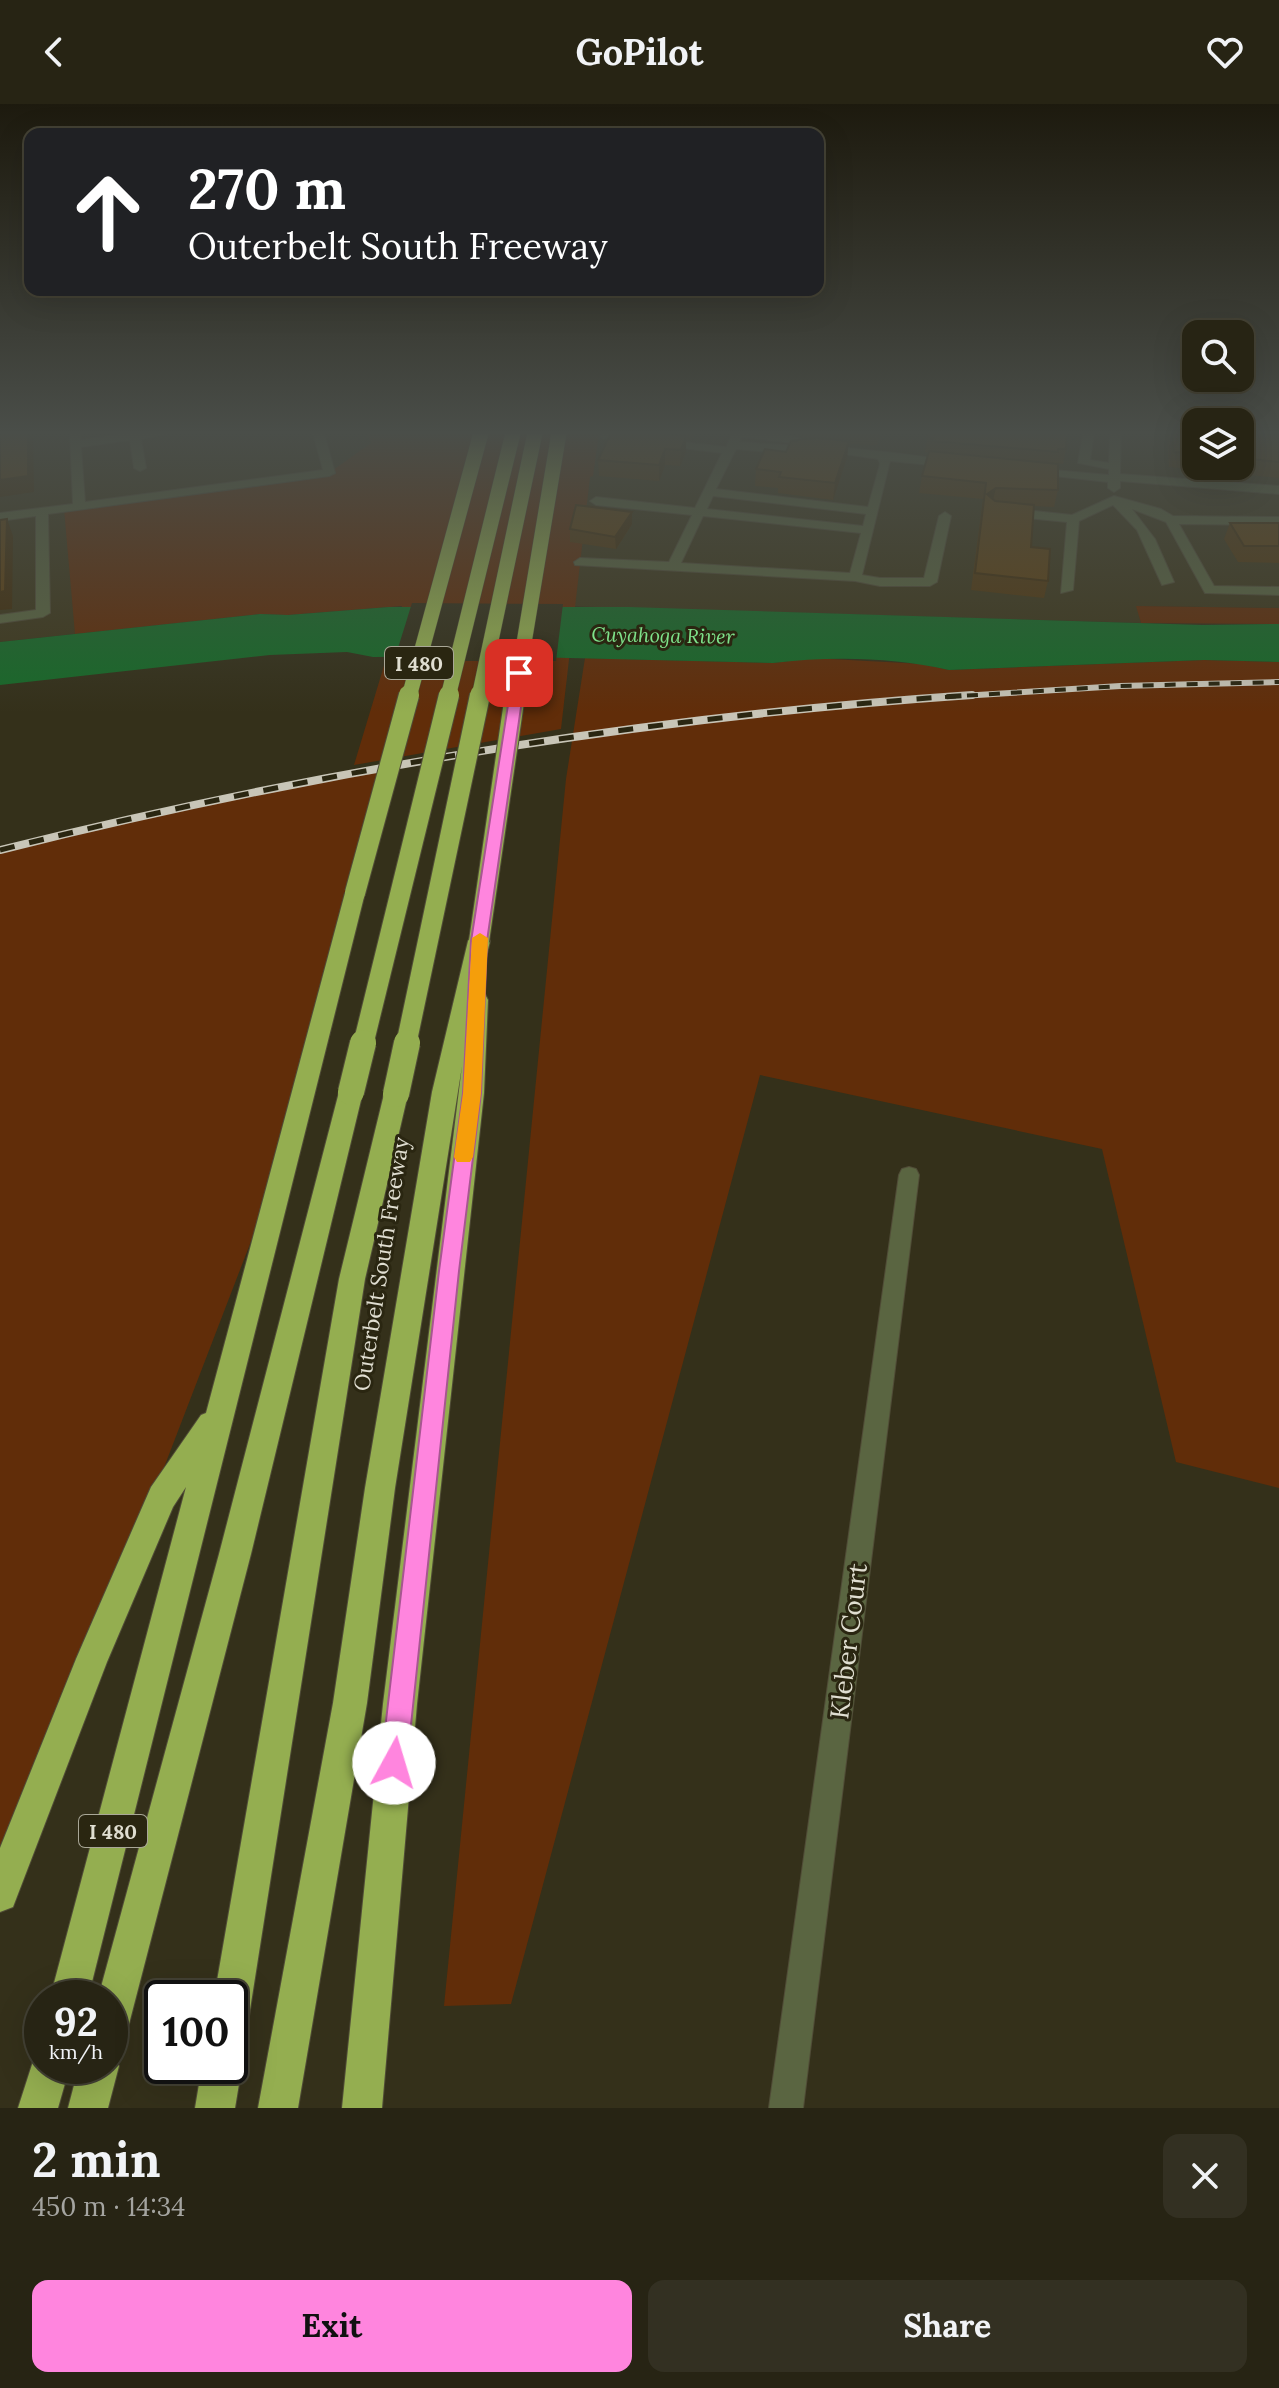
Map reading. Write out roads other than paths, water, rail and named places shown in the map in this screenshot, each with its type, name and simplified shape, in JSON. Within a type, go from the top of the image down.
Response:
[{"type":"highway","name":"I 480","points":[[74,1980],[303,1090],[456,527]]},
{"type":"highway","points":[[122,1980],[235,1554],[490,527]]},
{"type":"highway","points":[[236,1980],[352,1279],[396,1094],[515,527]]},
{"type":"highway","points":[[362,2108],[458,1093],[542,527]]},
{"type":"highway","name":"Outerbelt South Freeway","points":[[278,2108],[350,1703],[380,1488],[458,1093]]},
{"type":"highway","points":[[0,1894],[92,1659],[162,1497],[221,1410]]},
{"type":"highway","points":[[38,2108],[45,2084]]},
{"type":"highway","points":[[88,2108],[94,2084]]},
{"type":"highway","points":[[215,2108],[219,2084]]},
{"type":"street","points":[[0,619],[43,613],[42,527]]},
{"type":"street","points":[[673,566],[692,527]]},
{"type":"street","points":[[833,527],[867,530]]},
{"type":"street","points":[[855,577],[868,527]]},
{"type":"street","points":[[580,562],[855,577],[880,582],[930,582],[943,527]]},
{"type":"street","points":[[1066,590],[1071,527]]},
{"type":"street","points":[[1142,527],[1167,582]]},
{"type":"street","points":[[1175,527],[1210,590],[1279,591]]},
{"type":"street","name":"Kleber Court","points":[[786,2108],[909,1175]]},
{"type":"water","name":"Cuyahoga River","points":[[389,607],[629,607],[1203,625],[1279,624],[1279,662],[1204,660],[949,670],[905,662],[861,659],[773,663],[493,656],[373,657],[347,652],[270,655],[0,685],[0,642],[260,614],[288,615]]},
{"type":"railway","points":[[956,696],[1120,686],[1279,682]]},
{"type":"railway","points":[[956,696],[972,695]]},
{"type":"railway","points":[[0,850],[241,795],[483,751],[726,717],[956,696]]},
{"type":"railway","points":[[945,697],[956,696]]}]
